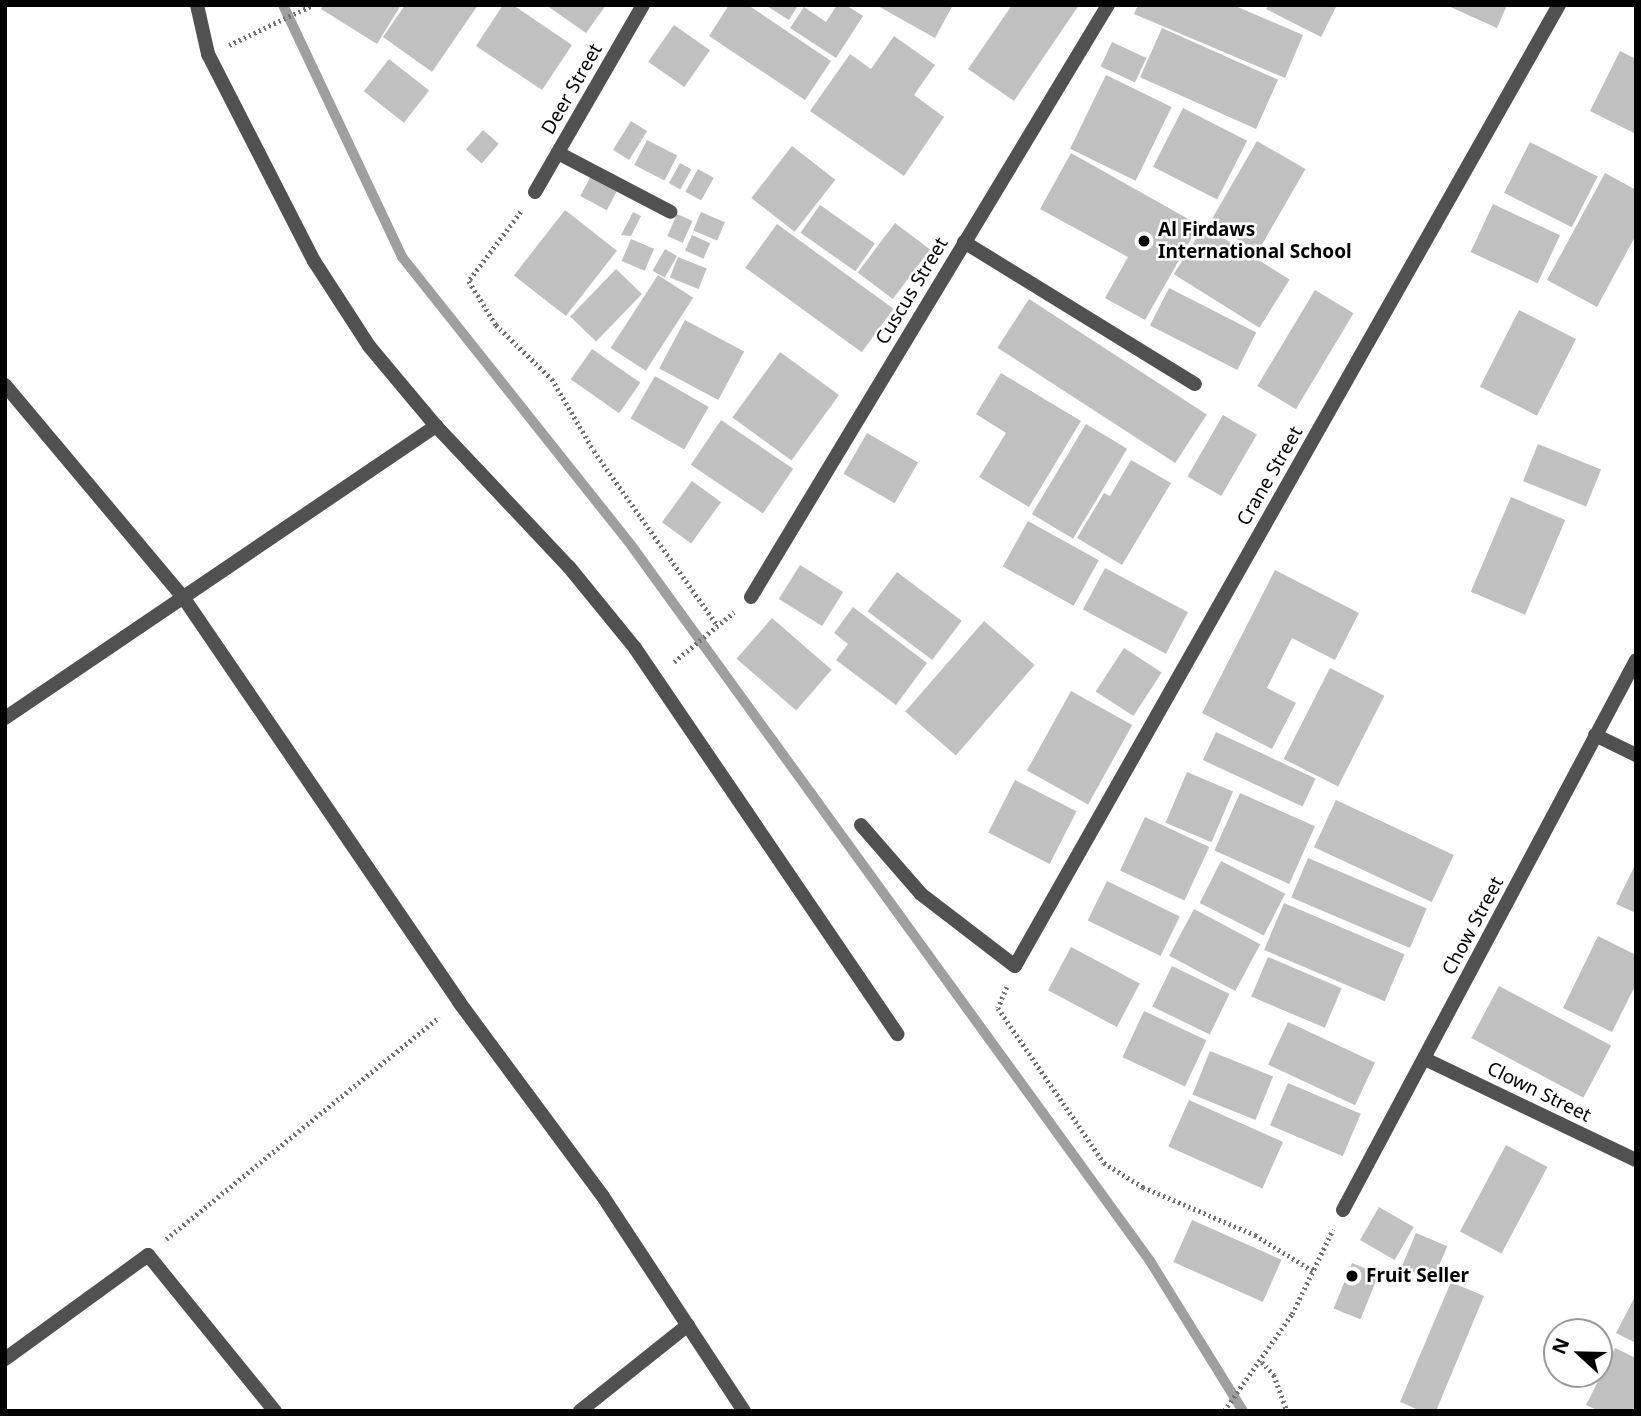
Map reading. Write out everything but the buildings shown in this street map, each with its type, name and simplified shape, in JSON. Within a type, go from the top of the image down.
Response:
[{"type":"street","points":[[197,5],[208,54],[314,261],[369,346],[436,426],[569,567],[635,648],[897,1034]]},
{"type":"street","name":"Deer Street","points":[[535,192],[643,5]]},
{"type":"street","name":"Cuscus Street","points":[[751,597],[1108,5]]},
{"type":"street","name":"Crane Street","points":[[1015,966],[1559,5]]},
{"type":"street","points":[[558,153],[671,212]]},
{"type":"street","points":[[964,242],[1195,384]]},
{"type":"street","points":[[5,385],[183,597],[459,1002],[595,1184],[744,1411]]},
{"type":"street","points":[[5,718],[436,426]]},
{"type":"street","name":"Chow Street","points":[[1343,1210],[1636,660]]},
{"type":"street","points":[[1595,735],[1636,755]]},
{"type":"street","points":[[861,825],[921,894],[1015,966]]},
{"type":"street","name":"Clown Street","points":[[1425,1059],[1636,1160]]},
{"type":"street","points":[[5,1359],[148,1255],[275,1411]]},
{"type":"street","points":[[580,1411],[688,1325]]},
{"type":"path","points":[[237,41],[313,5]]},
{"type":"path","points":[[535,192],[469,281],[496,325],[552,379],[594,451],[718,626],[682,656]]},
{"type":"path","points":[[1015,966],[998,1008],[1104,1163],[1143,1187],[1255,1235],[1314,1271]]},
{"type":"path","points":[[148,1255],[459,1002]]},
{"type":"path","points":[[1224,1411],[1262,1362],[1314,1271],[1343,1210]]},
{"type":"path","points":[[1262,1362],[1274,1375],[1287,1411]]},
{"type":"waterway","points":[[283,5],[402,257],[631,545],[1150,1261],[1243,1411]]},
{"type":"place","name":"Al Firdaws International School","points":[[1144,241]]},
{"type":"place","name":"Fruit Seller","points":[[1352,1276]]}]
